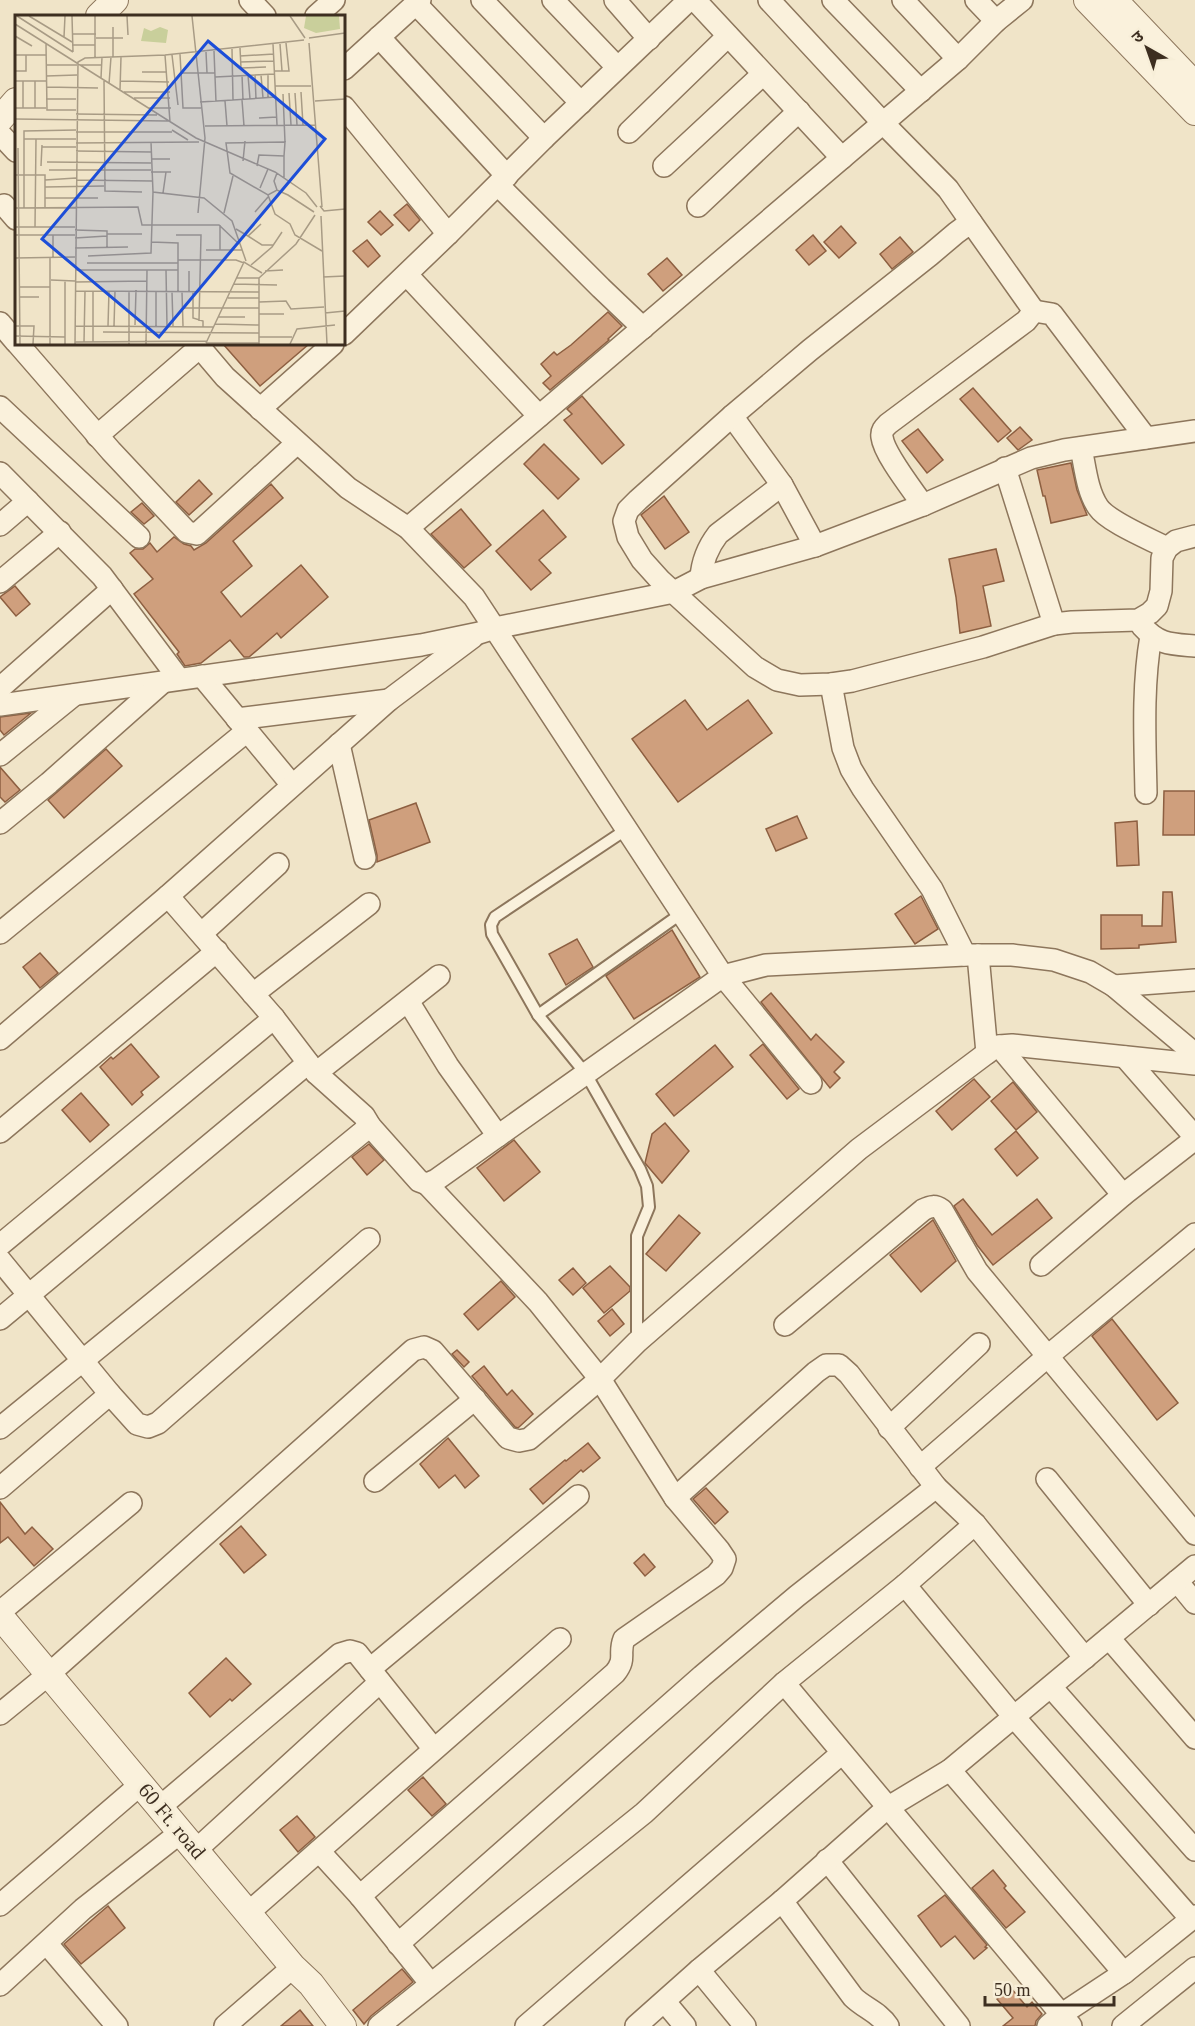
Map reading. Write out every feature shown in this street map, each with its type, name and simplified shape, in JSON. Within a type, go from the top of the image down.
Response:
[{"type":"street","points":[[100,15],[115,0]]},
{"type":"street","points":[[250,0],[264,15]]},
{"type":"street","points":[[317,15],[334,0]]},
{"type":"street","points":[[482,0],[582,103]]},
{"type":"street","points":[[553,0],[617,68]]},
{"type":"street","points":[[615,0],[649,39]]},
{"type":"street","points":[[347,324],[406,275],[544,138],[689,0]]},
{"type":"street","points":[[695,0],[843,158]]},
{"type":"street","points":[[769,0],[883,123],[948,189],[1034,311],[1052,314],[1146,438]]},
{"type":"street","points":[[833,0],[921,91]]},
{"type":"street","points":[[903,0],[958,59]]},
{"type":"street","points":[[976,0],[996,21]]},
{"type":"street","points":[[408,528],[921,91],[958,59],[996,21],[1022,0]]},
{"type":"street","points":[[1087,0],[1195,112]]},
{"type":"street","points":[[1114,0],[1195,85]]},
{"type":"street","points":[[345,68],[418,2],[544,138]]},
{"type":"street","points":[[629,132],[728,36]]},
{"type":"street","points":[[379,37],[503,180],[601,288],[643,328]]},
{"type":"street","points":[[664,166],[763,74]]},
{"type":"street","points":[[0,119],[15,102]]},
{"type":"street","points":[[345,108],[448,234]]},
{"type":"street","points":[[698,206],[799,111]]},
{"type":"street","points":[[0,134],[15,150]]},
{"type":"street","points":[[971,222],[810,350],[638,500],[628,510],[624,521],[628,537],[653,573],[754,667],[777,680],[800,685],[852,681],[983,647],[1054,624],[1072,622],[1144,628],[1160,642],[1195,646]]},
{"type":"street","points":[[406,275],[539,416]]},
{"type":"street","points":[[923,505],[888,452],[882,437],[883,430],[1026,321],[1034,311]]},
{"type":"street","points":[[22,345],[97,436],[187,532],[197,534],[297,443]]},
{"type":"street","points":[[97,436],[198,345],[225,377],[348,488],[408,528],[474,597],[487,630],[627,829],[723,976],[811,1083]]},
{"type":"street","points":[[260,409],[332,345]]},
{"type":"street","points":[[0,407],[139,537]]},
{"type":"street","points":[[732,416],[783,485],[815,546]]},
{"type":"street","points":[[0,705],[421,645],[674,592],[701,578],[815,546],[923,505],[1031,458],[1195,431]]},
{"type":"street","points":[[1081,448],[1093,497],[1099,508],[1107,516],[1167,548]]},
{"type":"street","points":[[1005,468],[1054,624]]},
{"type":"street","points":[[0,473],[60,532],[112,589],[171,681]]},
{"type":"street","points":[[701,578],[702,566],[711,542],[718,534],[783,485]]},
{"type":"street","points":[[0,525],[28,501]]},
{"type":"street","points":[[0,582],[60,532]]},
{"type":"street","points":[[1146,793],[1147,657],[1144,628],[1150,613],[1157,606],[1161,591],[1162,558],[1167,548],[1176,541],[1195,536]]},
{"type":"street","points":[[0,688],[112,589]]},
{"type":"street","points":[[0,1039],[168,896],[389,700],[487,630]]},
{"type":"street","points":[[201,676],[292,785]]},
{"type":"street","points":[[0,822],[171,681]]},
{"type":"street","points":[[831,684],[843,748],[851,769],[862,789],[932,889],[972,955],[993,1050],[1123,1195]]},
{"type":"street","points":[[0,755],[76,694]]},
{"type":"street","points":[[0,933],[242,725],[389,700]]},
{"type":"street","points":[[339,744],[365,858]]},
{"type":"street","points":[[202,933],[278,864]]},
{"type":"street","points":[[168,896],[274,1018],[312,1068],[364,1116],[370,1126],[419,1181],[427,1184],[538,1302],[600,1379],[675,1498],[725,1559],[716,1575],[624,1639],[623,1658],[615,1673],[360,1896]]},
{"type":"street","points":[[253,994],[369,904]]},
{"type":"street","points":[[0,1132],[217,951]]},
{"type":"street","points":[[427,1184],[436,1180],[723,976],[766,965],[972,955],[1012,955],[1054,960],[1090,972],[1114,986],[1195,1054]]},
{"type":"street","points":[[0,1319],[312,1068],[408,1001],[439,976]]},
{"type":"street","points":[[1114,986],[1195,980]]},
{"type":"street","points":[[408,1001],[447,1066],[498,1136]]},
{"type":"street","points":[[0,1245],[274,1018]]},
{"type":"street","points":[[0,1714],[49,1674],[413,1350],[424,1347],[433,1351],[508,1438],[519,1441],[529,1439],[859,1149],[993,1050],[1012,1045],[1195,1064]]},
{"type":"street","points":[[1041,1265],[1123,1195],[1195,1138],[1125,1057]]},
{"type":"street","points":[[0,1428],[370,1126]]},
{"type":"street","points":[[785,1325],[923,1210],[936,1206],[942,1210],[977,1271],[1195,1534]]},
{"type":"street","points":[[920,1467],[1048,1356],[1195,1234]]},
{"type":"street","points":[[0,1260],[110,1394],[137,1424],[148,1427],[158,1423],[369,1239]]},
{"type":"street","points":[[889,1428],[979,1344]]},
{"type":"street","points":[[675,1498],[826,1365],[839,1365],[849,1374],[920,1467],[975,1524],[1085,1658]]},
{"type":"street","points":[[0,1488],[110,1394]]},
{"type":"street","points":[[375,1481],[475,1400]]},
{"type":"street","points":[[1047,1479],[1149,1605]]},
{"type":"street","points":[[398,1944],[702,1676],[797,1596],[936,1486]]},
{"type":"street","points":[[0,1985],[83,1910],[188,1841],[578,1496]]},
{"type":"street","points":[[0,1614],[131,1503]]},
{"type":"street","points":[[379,2026],[644,1813],[784,1683],[905,1585],[975,1524]]},
{"type":"street","points":[[636,2026],[887,1808],[950,1770],[1195,1566]]},
{"type":"street","points":[[1177,1581],[1195,1603]]},
{"type":"street","points":[[784,1683],[1060,2022],[1193,1918],[1014,1717],[905,1585]]},
{"type":"street","name":"60 Ft. road","points":[[0,1614],[292,1967],[311,1984],[343,2026]]},
{"type":"street","points":[[1109,1638],[1194,1734]]},
{"type":"street","points":[[248,1913],[433,1748],[560,1639]]},
{"type":"street","points":[[160,1807],[340,1654],[350,1651],[357,1653],[433,1748]]},
{"type":"street","points":[[1051,1687],[1195,1850]]},
{"type":"street","points":[[526,2026],[842,1752]]},
{"type":"street","points":[[950,1770],[1124,1973]]},
{"type":"street","points":[[0,1905],[141,1785]]},
{"type":"street","points":[[319,1851],[360,1896],[430,1983]]},
{"type":"street","points":[[827,1860],[959,2026]]},
{"type":"street","points":[[782,1901],[853,1997],[862,2007],[877,2013],[888,2026]]},
{"type":"street","points":[[47,1944],[117,2026]]},
{"type":"street","points":[[225,2026],[292,1967]]},
{"type":"street","points":[[1123,2026],[1195,1968]]},
{"type":"street","points":[[699,1970],[745,2026]]},
{"type":"street","points":[[665,2002],[685,2026]]},
{"type":"lane","points":[[627,829],[495,918],[491,925],[492,934],[538,1015],[586,1074],[640,1169],[647,1186],[649,1206],[637,1236],[637,1342]]},
{"type":"lane","points":[[538,1015],[682,913]]},
{"type":"building","points":[[407,204],[420,220],[409,231],[394,215]]},
{"type":"building","points":[[380,211],[393,225],[381,235],[368,222]]},
{"type":"building","points":[[841,226],[856,243],[839,258],[824,242]]},
{"type":"building","points":[[813,235],[826,251],[809,265],[796,250]]},
{"type":"building","points":[[900,237],[913,252],[892,269],[880,254]]},
{"type":"building","points":[[367,240],[380,256],[368,267],[353,251]]},
{"type":"building","points":[[667,258],[682,275],[663,291],[648,274]]},
{"type":"building","points":[[608,312],[622,326],[609,340],[550,390],[543,383],[551,376],[541,364],[554,352],[557,355],[571,345]]},
{"type":"building","points":[[224,345],[308,345],[260,386]]},
{"type":"building","points":[[973,388],[1011,431],[998,442],[960,399]]},
{"type":"building","points":[[582,396],[624,445],[602,464],[564,420],[572,414],[567,409]]},
{"type":"building","points":[[1020,427],[1032,440],[1018,450],[1007,438]]},
{"type":"building","points":[[918,429],[943,460],[927,473],[902,441]]},
{"type":"building","points":[[544,444],[579,479],[558,499],[524,464]]},
{"type":"building","points":[[1071,463],[1077,490],[1087,515],[1051,523],[1037,470]]},
{"type":"building","points":[[199,480],[212,494],[189,515],[176,502]]},
{"type":"building","points":[[271,484],[283,498],[233,541],[252,566],[221,592],[241,617],[301,565],[328,597],[281,638],[277,633],[249,657],[244,657],[230,640],[201,663],[185,666],[177,654],[179,652],[134,594],[153,579],[130,553],[135,549],[143,549],[150,543],[157,552],[174,537],[194,550],[206,543]]},
{"type":"building","points":[[664,496],[689,532],[665,549],[641,515]]},
{"type":"building","points":[[142,503],[154,516],[144,524],[131,512]]},
{"type":"building","points":[[461,509],[491,545],[464,568],[431,534]]},
{"type":"building","points":[[543,510],[566,537],[539,560],[551,573],[531,590],[496,551]]},
{"type":"building","points":[[996,549],[1004,581],[983,586],[991,626],[960,633],[949,559]]},
{"type":"building","points":[[15,586],[30,604],[16,616],[0,597]]},
{"type":"building","points":[[685,700],[707,730],[748,700],[772,733],[678,802],[632,739]]},
{"type":"building","points":[[31,713],[4,735],[0,730],[0,717]]},
{"type":"building","points":[[106,749],[122,766],[64,818],[48,800]]},
{"type":"building","points":[[0,767],[20,790],[5,802],[0,797]]},
{"type":"building","points":[[1164,791],[1195,791],[1195,835],[1163,835]]},
{"type":"building","points":[[416,803],[430,842],[377,862],[369,820]]},
{"type":"building","points":[[797,816],[807,838],[776,851],[766,829]]},
{"type":"building","points":[[1137,821],[1139,865],[1117,866],[1115,823]]},
{"type":"building","points":[[1163,892],[1172,892],[1176,942],[1139,945],[1139,948],[1101,949],[1101,915],[1142,915],[1142,926],[1162,926]]},
{"type":"building","points":[[921,896],[938,929],[915,944],[895,914]]},
{"type":"building","points":[[672,930],[700,977],[634,1019],[606,976]]},
{"type":"building","points":[[577,939],[593,967],[566,985],[549,954]]},
{"type":"building","points":[[40,953],[58,973],[40,988],[23,967]]},
{"type":"building","points":[[771,993],[811,1040],[816,1034],[844,1062],[834,1072],[840,1078],[830,1088],[761,1002]]},
{"type":"building","points":[[131,1044],[159,1077],[141,1092],[143,1095],[132,1105],[100,1067]]},
{"type":"building","points":[[763,1044],[799,1089],[787,1099],[750,1055]]},
{"type":"building","points":[[715,1045],[733,1067],[674,1116],[656,1094]]},
{"type":"building","points":[[974,1079],[990,1097],[952,1130],[936,1111]]},
{"type":"building","points":[[1013,1082],[1037,1112],[1016,1130],[991,1101]]},
{"type":"building","points":[[81,1093],[109,1125],[90,1142],[62,1110]]},
{"type":"building","points":[[665,1123],[689,1151],[662,1183],[645,1163],[652,1134]]},
{"type":"building","points":[[1016,1131],[1038,1158],[1017,1176],[995,1149]]},
{"type":"building","points":[[514,1140],[540,1172],[504,1201],[477,1168]]},
{"type":"building","points":[[369,1144],[384,1160],[367,1175],[352,1157]]},
{"type":"building","points":[[963,1199],[992,1235],[1037,1199],[1052,1218],[993,1265],[977,1245],[954,1206]]},
{"type":"building","points":[[679,1215],[700,1233],[666,1271],[646,1254]]},
{"type":"building","points":[[933,1220],[956,1261],[921,1292],[890,1255]]},
{"type":"building","points":[[610,1266],[630,1287],[630,1291],[604,1313],[583,1288]]},
{"type":"building","points":[[573,1268],[586,1283],[573,1295],[559,1280]]},
{"type":"building","points":[[501,1281],[515,1297],[478,1330],[464,1314]]},
{"type":"building","points":[[612,1309],[624,1324],[610,1336],[598,1321]]},
{"type":"building","points":[[1112,1319],[1178,1403],[1157,1420],[1092,1336]]},
{"type":"building","points":[[457,1350],[469,1362],[464,1367],[452,1354]]},
{"type":"building","points":[[484,1366],[507,1395],[512,1390],[533,1414],[518,1428],[472,1376]]},
{"type":"building","points":[[448,1438],[479,1476],[465,1488],[455,1475],[439,1488],[420,1464]]},
{"type":"building","points":[[588,1443],[600,1458],[583,1472],[581,1470],[543,1504],[530,1489]]},
{"type":"building","points":[[706,1488],[728,1512],[715,1524],[693,1499]]},
{"type":"building","points":[[0,1502],[25,1534],[32,1527],[53,1549],[34,1566],[8,1537],[0,1543]]},
{"type":"building","points":[[241,1526],[266,1555],[244,1573],[220,1544]]},
{"type":"building","points":[[644,1554],[655,1567],[645,1576],[634,1563]]},
{"type":"building","points":[[226,1658],[251,1684],[210,1717],[189,1693]]},
{"type":"building","points":[[423,1777],[446,1804],[432,1816],[408,1790]]},
{"type":"building","points":[[297,1816],[315,1837],[298,1852],[280,1830]]},
{"type":"building","points":[[993,1870],[1006,1886],[1004,1888],[1025,1912],[1006,1928],[972,1888]]},
{"type":"building","points":[[945,1895],[987,1945],[985,1947],[987,1948],[974,1959],[955,1936],[941,1947],[918,1916]]},
{"type":"building","points":[[108,1906],[125,1928],[81,1964],[64,1944]]},
{"type":"building","points":[[402,1969],[413,1982],[364,2024],[353,2010]]},
{"type":"building","points":[[1010,1987],[1027,2007],[1032,2002],[1042,2014],[1035,2026],[1003,2026],[1013,2018],[997,1999]]},
{"type":"building","points":[[300,2010],[313,2026],[281,2026]]}]
